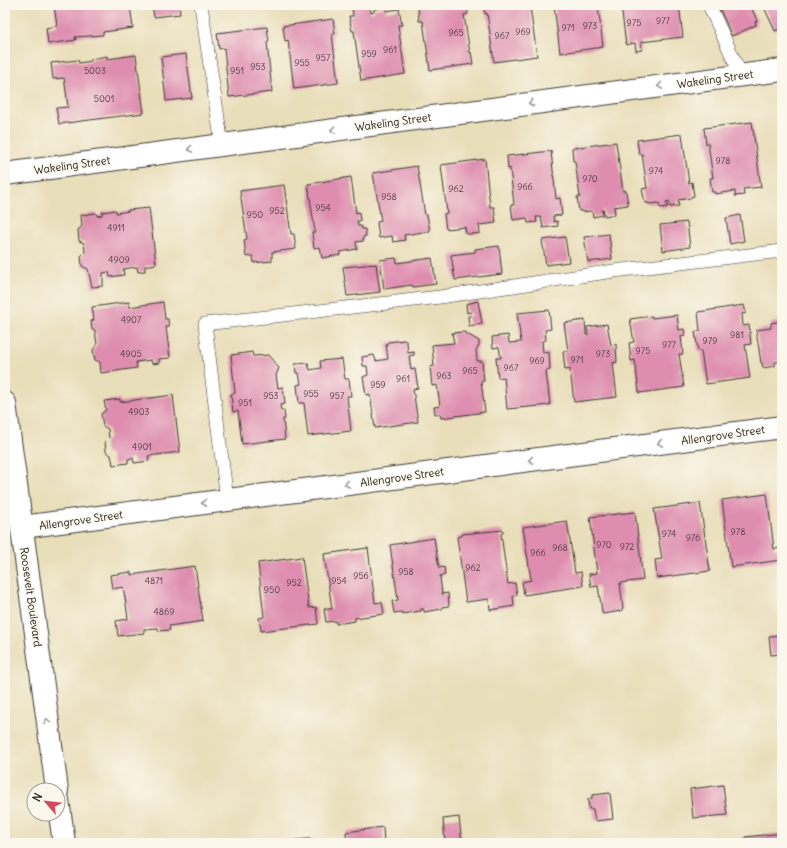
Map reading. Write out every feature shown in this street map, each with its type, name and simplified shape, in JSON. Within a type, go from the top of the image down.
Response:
[{"type":"main road","name":"Wakeling Street","points":[[5,174],[782,70]]},
{"type":"main road","name":"Roosevelt Boulevard","points":[[5,403],[56,782]]},
{"type":"main road","name":"Allengrove Street","points":[[22,527],[782,427]]},
{"type":"main road","points":[[61,822],[64,843]]},
{"type":"lane","points":[[201,5],[222,145]]},
{"type":"lane","points":[[709,5],[741,75]]},
{"type":"lane","points":[[227,500],[205,324],[440,297],[614,271],[782,251]]},
{"type":"building","points":[[54,5],[130,5],[133,28],[103,32],[103,35],[75,37],[76,40],[48,44],[46,28],[57,26]]},
{"type":"building","points":[[152,5],[179,5],[180,14],[154,17]]},
{"type":"building","points":[[352,5],[369,5],[371,13],[374,12],[374,9],[386,7],[386,11],[399,9],[402,25],[398,25],[405,74],[361,81],[354,31],[352,31],[349,16],[353,16]]},
{"type":"building","points":[[435,5],[467,5],[468,14],[464,15],[473,64],[430,70],[423,21],[419,21],[418,7]]},
{"type":"building","points":[[483,5],[533,5],[533,7],[530,7],[537,56],[494,62],[487,13],[485,14]]},
{"type":"building","points":[[554,5],[598,5],[603,47],[560,53]]},
{"type":"building","points":[[621,5],[679,5],[683,37],[641,42],[642,50],[636,51],[635,43],[626,45]]},
{"type":"building","points":[[718,5],[747,5],[750,10],[752,9],[757,21],[755,22],[756,25],[732,36]]},
{"type":"building","points":[[763,5],[782,5],[782,30],[780,31],[779,29],[775,31]]},
{"type":"building","points":[[333,19],[335,34],[332,34],[338,83],[294,89],[288,40],[285,41],[283,26]]},
{"type":"building","points":[[267,27],[272,92],[229,97],[224,48],[219,49],[217,33]]},
{"type":"building","points":[[186,54],[192,98],[166,101],[161,57]]},
{"type":"building","points":[[136,55],[144,113],[59,124],[56,108],[68,107],[66,91],[64,78],[53,79],[51,63],[78,60],[79,63],[107,56],[107,59]]},
{"type":"building","points":[[752,122],[761,187],[743,189],[744,195],[735,196],[735,191],[715,194],[715,192],[712,192],[710,178],[713,178],[708,143],[706,144],[704,128]]},
{"type":"building","points":[[682,134],[689,183],[692,182],[694,196],[691,198],[678,200],[679,206],[670,207],[669,201],[666,202],[668,207],[660,208],[659,203],[645,203],[642,189],[647,188],[642,154],[639,154],[637,140]]},
{"type":"building","points":[[616,142],[623,191],[626,191],[628,205],[614,207],[615,214],[605,216],[602,210],[603,215],[593,217],[592,211],[579,211],[577,197],[580,197],[572,148]]},
{"type":"building","points":[[551,151],[556,199],[560,198],[562,215],[553,216],[554,222],[557,221],[558,226],[543,228],[541,217],[536,217],[537,222],[528,223],[527,218],[513,220],[511,205],[514,205],[510,168],[508,169],[507,156]]},
{"type":"building","points":[[485,159],[490,207],[494,207],[496,223],[479,225],[480,233],[473,234],[466,234],[465,227],[446,229],[444,214],[447,213],[441,165]]},
{"type":"building","points":[[417,166],[425,215],[427,215],[430,231],[404,235],[405,240],[393,242],[392,236],[379,238],[377,222],[381,221],[373,173]]},
{"type":"building","points":[[351,177],[356,213],[359,212],[360,221],[357,221],[358,226],[365,229],[366,236],[363,237],[363,241],[356,242],[357,249],[340,252],[340,255],[322,258],[320,247],[314,248],[312,232],[315,232],[308,184]]},
{"type":"building","points":[[284,185],[291,234],[294,234],[296,249],[272,252],[272,261],[254,263],[253,256],[246,257],[244,240],[247,239],[240,191]]},
{"type":"building","points":[[149,208],[156,264],[145,266],[145,271],[138,272],[137,267],[123,269],[124,275],[110,277],[109,272],[103,273],[103,286],[92,287],[88,269],[82,266],[81,256],[85,252],[84,243],[79,241],[78,230],[82,226],[81,215],[96,213],[97,216],[102,215],[102,212],[116,210],[116,213]]},
{"type":"building","points":[[740,215],[744,241],[730,244],[726,218]]},
{"type":"building","points":[[687,222],[690,247],[663,251],[660,225]]},
{"type":"building","points":[[609,234],[612,259],[588,262],[584,237]]},
{"type":"building","points":[[565,237],[569,262],[546,265],[542,240]]},
{"type":"building","points":[[499,246],[502,274],[455,280],[451,255],[475,252],[475,249]]},
{"type":"building","points":[[396,258],[397,263],[432,258],[436,284],[413,287],[412,285],[384,289],[380,260]]},
{"type":"building","points":[[376,264],[380,292],[347,296],[343,267]]},
{"type":"building","points":[[478,301],[482,324],[469,326],[468,316],[471,316],[470,312],[467,313],[466,304]]},
{"type":"building","points":[[129,302],[129,307],[163,302],[165,319],[168,319],[169,327],[166,327],[170,358],[159,359],[159,363],[152,364],[151,360],[136,362],[137,368],[101,373],[100,362],[95,360],[93,350],[97,345],[95,330],[92,330],[91,321],[94,320],[92,307]]},
{"type":"building","points":[[744,305],[746,313],[742,314],[743,326],[749,325],[751,344],[745,345],[750,378],[706,384],[701,351],[698,351],[695,332],[700,331],[698,312]]},
{"type":"building","points":[[549,310],[551,329],[545,330],[546,340],[542,341],[543,353],[549,352],[550,370],[546,371],[550,405],[507,409],[504,377],[498,378],[496,358],[501,358],[499,347],[493,348],[492,337],[508,335],[509,343],[521,342],[517,313]]},
{"type":"building","points":[[677,315],[679,330],[684,329],[685,335],[681,336],[683,354],[679,354],[684,387],[639,393],[635,360],[631,361],[629,343],[634,342],[630,319]]},
{"type":"building","points":[[585,320],[586,335],[588,335],[587,327],[607,324],[611,345],[616,344],[617,362],[613,363],[617,397],[574,402],[570,369],[565,370],[563,351],[568,351],[564,323]]},
{"type":"building","points":[[782,321],[782,362],[775,362],[775,366],[763,368],[756,330],[771,328],[771,323]]},
{"type":"building","points":[[464,332],[479,341],[479,345],[476,350],[477,361],[482,361],[484,381],[481,381],[485,412],[441,418],[440,414],[435,414],[434,407],[440,406],[437,385],[432,386],[430,367],[434,366],[432,345],[454,343],[452,333]]},
{"type":"building","points":[[404,340],[407,342],[408,353],[414,352],[414,355],[409,356],[411,370],[415,369],[418,388],[413,389],[418,422],[375,428],[370,394],[366,395],[363,377],[368,375],[367,366],[363,366],[362,357],[374,355],[376,361],[388,359],[386,345],[388,342]]},
{"type":"building","points":[[252,352],[253,356],[268,355],[279,368],[276,375],[278,388],[283,387],[285,404],[280,405],[281,410],[284,410],[285,419],[283,419],[285,439],[242,444],[238,411],[233,412],[231,394],[235,393],[231,355]]},
{"type":"building","points":[[342,359],[345,379],[349,379],[351,396],[347,396],[351,431],[308,436],[304,403],[299,403],[297,385],[301,384],[299,373],[296,373],[295,364],[308,363],[310,370],[321,368],[320,361]]},
{"type":"building","points":[[173,395],[180,452],[148,456],[149,461],[134,463],[133,458],[128,459],[128,463],[113,465],[111,455],[106,452],[105,442],[109,438],[108,429],[103,426],[101,414],[106,410],[104,401],[120,399],[120,402]]},
{"type":"building","points":[[767,494],[774,549],[780,548],[781,560],[731,567],[722,500]]},
{"type":"building","points":[[700,503],[710,571],[657,578],[655,560],[662,559],[654,509]]},
{"type":"building","points":[[635,512],[643,580],[620,583],[623,608],[621,611],[603,614],[598,586],[591,587],[589,574],[597,573],[590,517]]},
{"type":"building","points":[[567,521],[575,573],[581,572],[583,586],[524,595],[522,582],[531,580],[523,527]]},
{"type":"building","points":[[503,530],[503,533],[501,534],[508,584],[515,583],[517,595],[513,596],[514,606],[490,610],[489,599],[466,602],[457,537],[462,536],[462,534]]},
{"type":"building","points":[[434,538],[439,568],[444,567],[445,575],[440,576],[442,594],[448,593],[449,606],[442,607],[442,609],[424,612],[424,609],[421,609],[421,611],[402,614],[402,612],[394,613],[392,601],[398,600],[390,545]]},
{"type":"building","points":[[368,548],[375,603],[382,602],[384,614],[355,618],[355,621],[336,624],[336,621],[326,622],[324,609],[332,609],[324,554]]},
{"type":"building","points":[[302,557],[309,608],[316,607],[318,624],[261,631],[259,618],[264,617],[258,563]]},
{"type":"building","points":[[195,566],[203,621],[169,626],[170,630],[158,631],[158,628],[144,629],[144,633],[118,636],[116,621],[128,619],[123,587],[112,589],[110,575],[131,572],[131,575]]},
{"type":"building","points":[[782,635],[782,654],[771,655],[769,636]]},
{"type":"building","points":[[723,785],[727,815],[693,818],[690,789]]},
{"type":"building","points":[[610,793],[613,819],[595,821],[593,809],[589,809],[588,799],[592,798],[592,795]]},
{"type":"building","points":[[459,817],[462,843],[445,843],[443,819]]},
{"type":"building","points":[[383,827],[384,843],[347,843],[346,832]]},
{"type":"building","points":[[782,833],[782,843],[746,843],[745,837]]},
{"type":"building","points":[[310,839],[310,843],[295,843],[295,840]]}]
